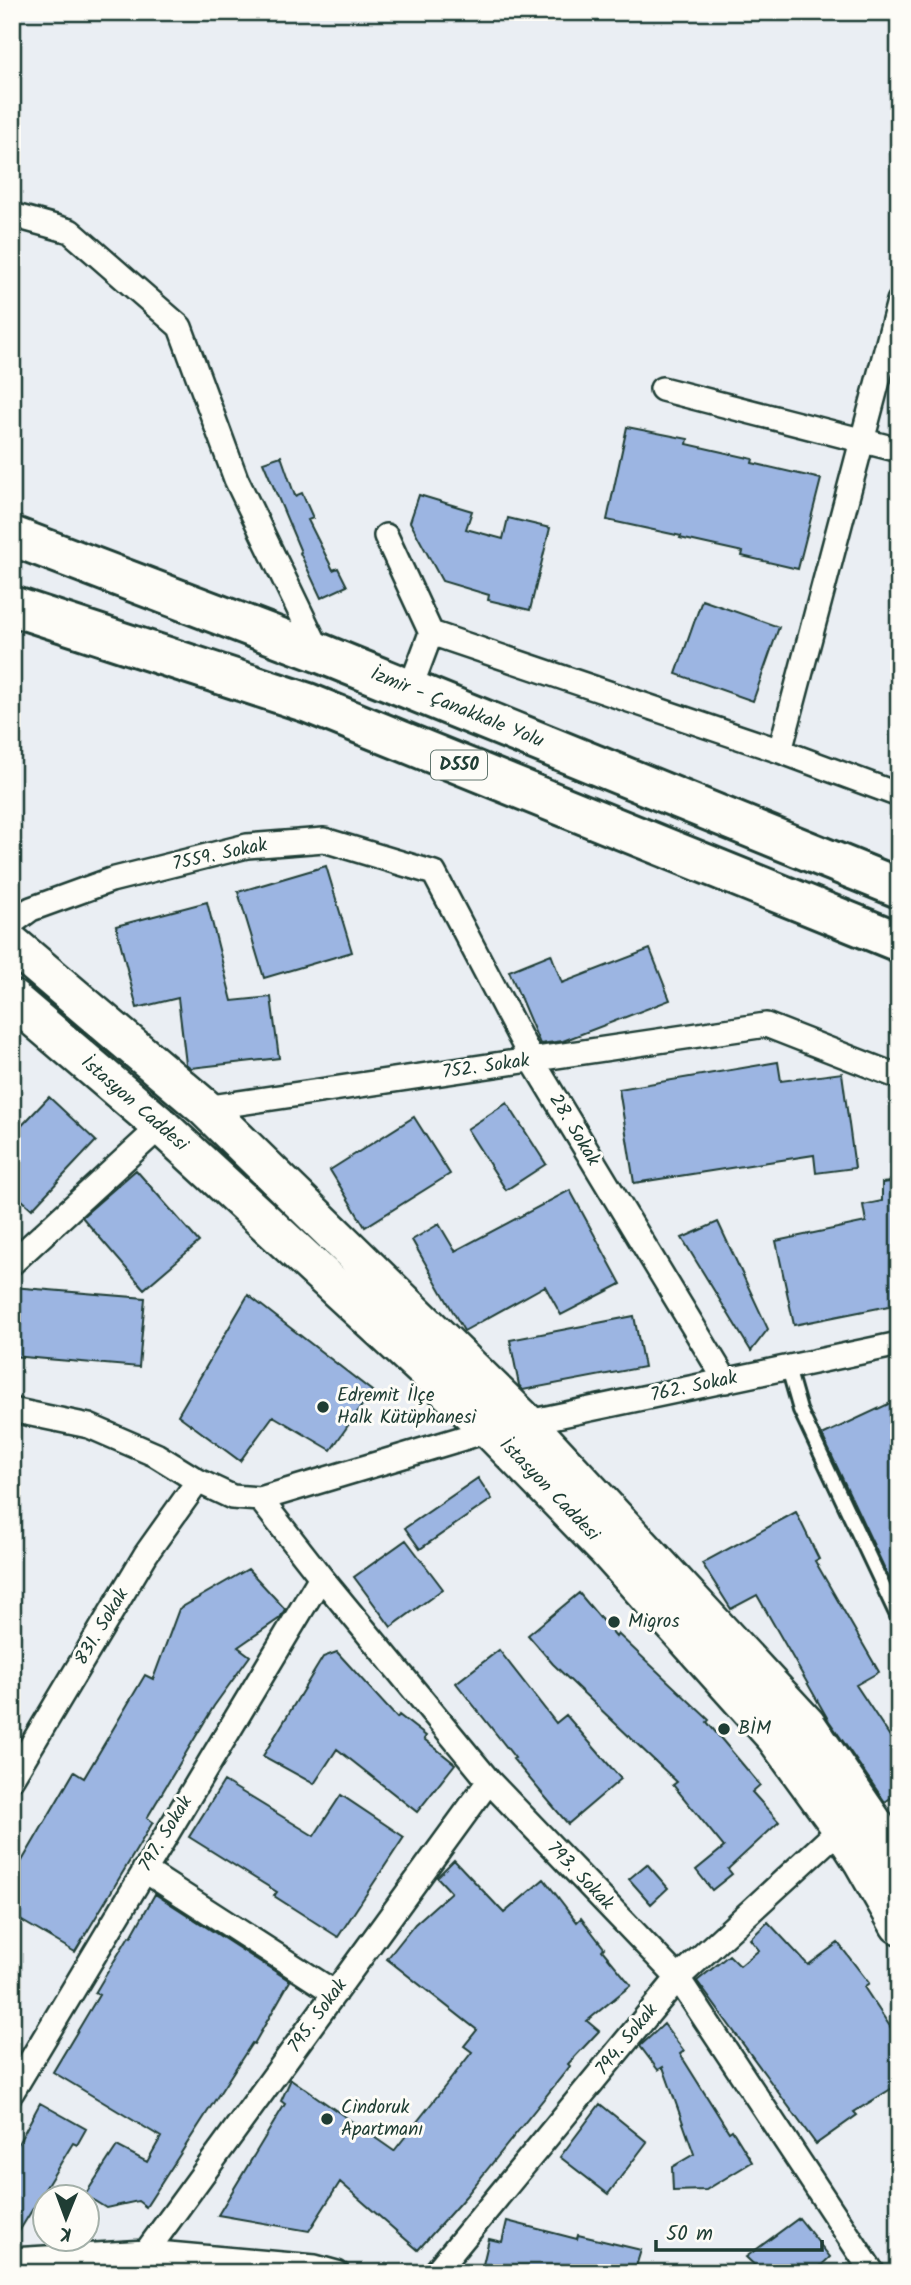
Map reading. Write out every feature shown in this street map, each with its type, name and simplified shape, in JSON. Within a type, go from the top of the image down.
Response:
[{"type":"highway","name":"İzmir - Çanakkale Yolu","points":[[12,536],[320,653],[899,888]]},
{"type":"highway","name":"D550","points":[[12,607],[308,704],[899,942]]},
{"type":"main road","name":"İstasyon Caddesi","points":[[12,944],[205,1108],[527,1423],[806,1724],[887,1851],[899,1925]]},
{"type":"main road","name":"İstasyon Caddesi","points":[[12,999],[161,1126],[490,1430],[605,1548],[775,1737],[841,1828],[887,1851]]},
{"type":"street","points":[[12,215],[70,231],[180,327],[236,479],[320,653]]},
{"type":"street","points":[[780,751],[899,302]]},
{"type":"street","points":[[662,389],[899,450]]},
{"type":"street","points":[[386,536],[431,633],[410,689]]},
{"type":"street","points":[[431,633],[780,751],[899,795]]},
{"type":"street","name":"7559. Sokak","points":[[12,923],[31,909],[111,880],[247,846],[324,840],[433,873]]},
{"type":"street","name":"28. Sokak","points":[[433,873],[532,1060],[726,1381]]},
{"type":"street","name":"752. Sokak","points":[[205,1108],[766,1025],[899,1077]]},
{"type":"street","points":[[12,1263],[161,1126]]},
{"type":"street","name":"762. Sokak","points":[[260,1499],[490,1430],[899,1344]]},
{"type":"street","points":[[12,1410],[89,1426],[156,1455],[198,1481],[232,1497],[260,1499]]},
{"type":"street","name":"831. Sokak","points":[[12,1778],[146,1554],[198,1481]]},
{"type":"street","name":"793. Sokak","points":[[260,1499],[489,1781],[678,1978],[867,2270]]},
{"type":"street","name":"797. Sokak","points":[[12,2092],[321,1577]]},
{"type":"street","name":"795. Sokak","points":[[146,2252],[489,1781]]},
{"type":"street","name":"794. Sokak","points":[[435,2273],[678,1978],[841,1828]]},
{"type":"street","points":[[144,1870],[335,1993]]},
{"type":"street","points":[[12,2260],[146,2252],[315,2267],[337,2273]]},
{"type":"lane","points":[[788,1368],[800,1410],[899,1620]]},
{"type":"building","points":[[627,427],[688,439],[687,444],[753,459],[752,463],[821,479],[798,569],[742,556],[743,552],[680,538],[681,536],[607,520]]},
{"type":"building","points":[[281,456],[295,496],[302,493],[313,518],[308,520],[333,570],[338,568],[347,586],[321,598],[263,462]]},
{"type":"building","points":[[419,495],[472,511],[466,529],[503,539],[508,518],[550,528],[530,610],[488,600],[489,595],[442,581],[410,522]]},
{"type":"building","points":[[702,600],[779,627],[753,701],[676,674]]},
{"type":"building","points":[[326,866],[352,952],[264,978],[238,892]]},
{"type":"building","points":[[207,902],[232,1001],[271,997],[279,1058],[191,1068],[186,1064],[178,998],[137,1008],[116,926]]},
{"type":"building","points":[[650,949],[670,1000],[563,1041],[540,1044],[509,971],[551,954],[562,983]]},
{"type":"building","points":[[778,1062],[781,1081],[842,1073],[855,1168],[816,1173],[814,1155],[634,1183],[619,1089]]},
{"type":"building","points":[[49,1097],[96,1141],[32,1209],[12,1191],[12,1136]]},
{"type":"building","points":[[507,1103],[546,1164],[506,1190],[467,1129]]},
{"type":"building","points":[[414,1117],[450,1174],[365,1227],[330,1170]]},
{"type":"building","points":[[136,1170],[199,1242],[144,1289],[82,1217]]},
{"type":"building","points":[[899,1181],[899,1304],[794,1325],[776,1241],[866,1222],[863,1205],[882,1201],[882,1183]]},
{"type":"building","points":[[570,1190],[621,1284],[561,1315],[545,1286],[464,1331],[412,1240],[439,1224],[455,1251]]},
{"type":"building","points":[[718,1222],[768,1329],[751,1351],[682,1238]]},
{"type":"building","points":[[12,1287],[145,1298],[139,1367],[12,1356]]},
{"type":"building","points":[[248,1295],[372,1391],[331,1450],[273,1416],[240,1461],[178,1415]]},
{"type":"building","points":[[634,1316],[644,1367],[523,1390],[519,1385],[510,1340]]},
{"type":"building","points":[[899,1399],[899,1599],[822,1435]]},
{"type":"building","points":[[478,1478],[492,1499],[420,1549],[405,1528]]},
{"type":"building","points":[[796,1512],[819,1559],[815,1561],[879,1672],[856,1685],[899,1750],[899,1792],[885,1802],[829,1721],[757,1595],[731,1609],[702,1563]]},
{"type":"building","points":[[406,1540],[443,1589],[391,1627],[354,1577]]},
{"type":"building","points":[[248,1569],[285,1609],[280,1618],[238,1647],[250,1656],[214,1706],[147,1818],[153,1822],[75,1952],[12,1915],[12,1878],[74,1772],[84,1778],[145,1675],[153,1679],[179,1609]]},
{"type":"building","points":[[579,1593],[616,1637],[618,1634],[709,1720],[707,1722],[760,1785],[752,1792],[779,1822],[728,1869],[732,1874],[712,1890],[696,1870],[724,1847],[673,1785],[677,1782],[553,1664],[528,1635]]},
{"type":"building","points":[[499,1650],[556,1723],[566,1715],[621,1779],[568,1824],[513,1759],[515,1758],[456,1683]]},
{"type":"building","points":[[337,1652],[397,1718],[399,1715],[426,1736],[424,1739],[455,1764],[417,1812],[337,1749],[314,1784],[263,1756],[323,1657]]},
{"type":"building","points":[[224,1781],[314,1836],[341,1795],[404,1837],[338,1937],[274,1896],[277,1892],[189,1837]]},
{"type":"building","points":[[454,1860],[504,1913],[544,1879],[577,1922],[581,1918],[604,1948],[602,1950],[631,1985],[587,2021],[599,2031],[568,2064],[570,2066],[466,2196],[418,2250],[340,2182],[309,2231],[218,2215],[285,2104],[281,2101],[291,2079],[394,2151],[472,2052],[464,2046],[477,2030],[387,1959],[415,1924],[451,1892],[437,1877]]},
{"type":"building","points":[[647,1864],[668,1888],[651,1904],[629,1879]]},
{"type":"building","points":[[155,1894],[290,1981],[254,2044],[252,2043],[146,2207],[138,2201],[106,2208],[102,2206],[102,2184],[92,2184],[117,2146],[147,2162],[161,2137],[53,2072],[99,1995],[95,1993],[129,1936],[131,1937]]},
{"type":"building","points":[[768,1922],[808,1965],[838,1943],[869,1983],[864,1987],[899,2040],[899,2084],[854,2112],[857,2115],[816,2144],[697,1981],[729,1955],[740,1966],[759,1950],[750,1939]]},
{"type":"building","points":[[664,2024],[684,2051],[680,2054],[729,2132],[732,2130],[752,2162],[706,2190],[673,2191],[672,2167],[694,2154],[663,2067],[658,2070],[640,2046]]},
{"type":"building","points":[[40,2103],[86,2129],[77,2145],[73,2143],[48,2184],[32,2184],[32,2210],[12,2243],[12,2140],[18,2144]]},
{"type":"building","points":[[600,2104],[647,2142],[608,2194],[560,2157]]},
{"type":"building","points":[[799,2218],[830,2257],[813,2273],[763,2273],[746,2257]]},
{"type":"building","points":[[507,2221],[577,2239],[578,2235],[641,2250],[634,2273],[481,2273],[489,2239],[502,2242]]},
{"type":"place","name":"Edremit İlçe Halk Kütüphanesi","points":[[323,1407]]},
{"type":"place","name":"Migros","points":[[614,1622]]},
{"type":"place","name":"BİM","points":[[724,1729]]},
{"type":"place","name":"Cindoruk Apartmanı","points":[[327,2119]]}]
